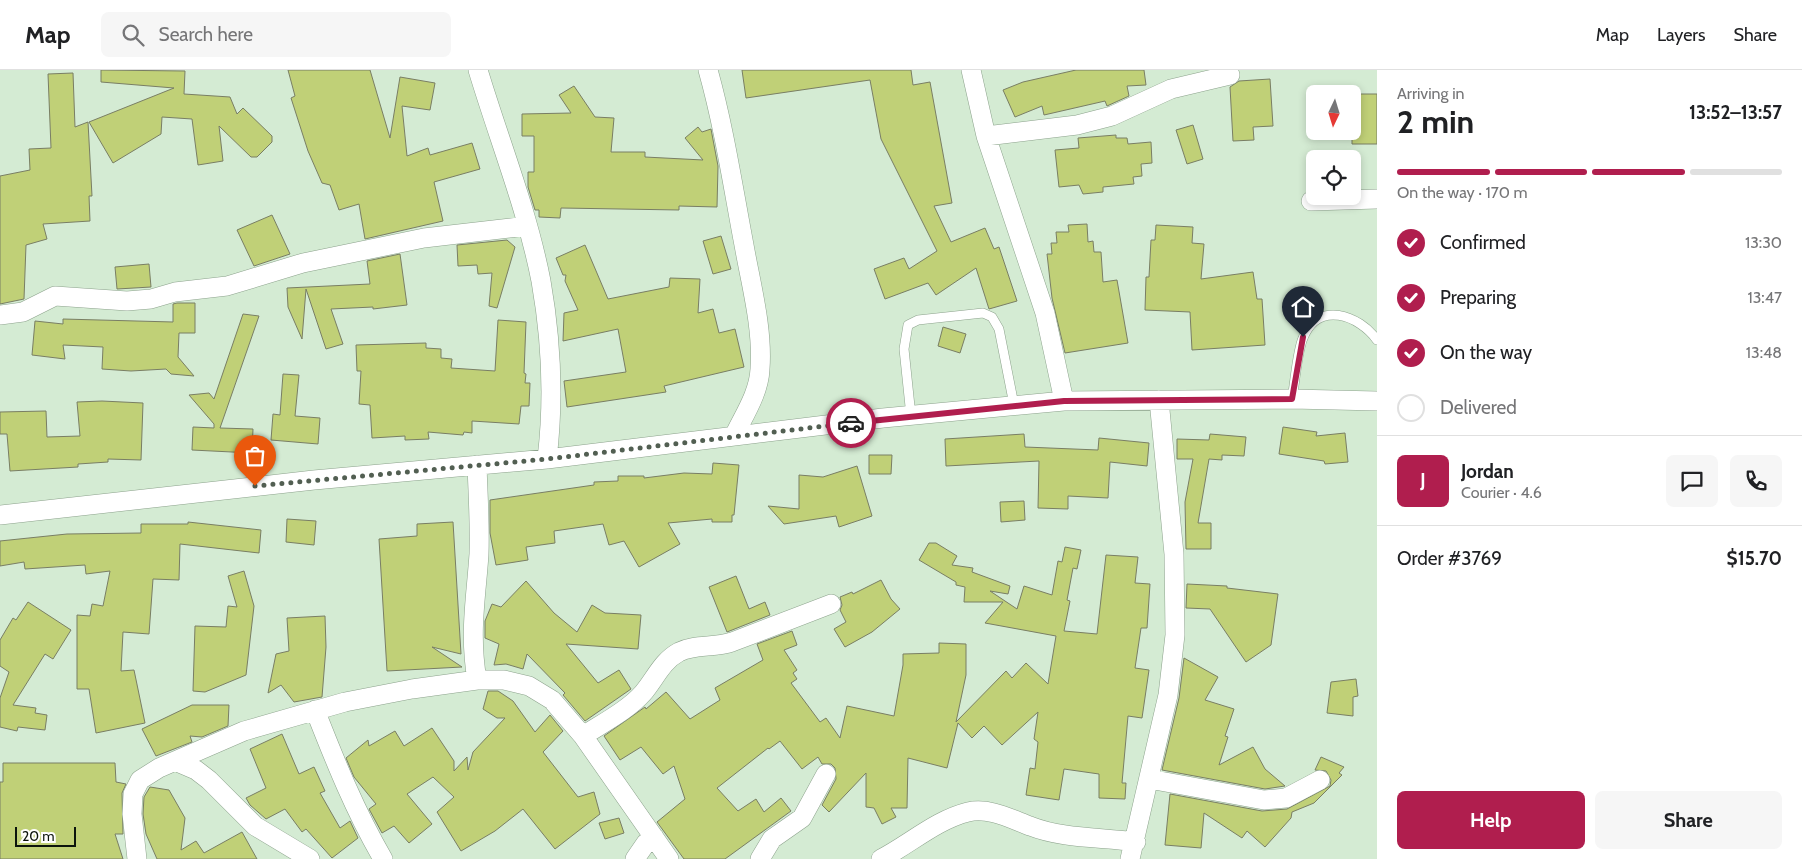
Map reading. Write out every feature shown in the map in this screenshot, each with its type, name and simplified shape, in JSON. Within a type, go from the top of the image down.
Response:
[{"type":"street","points":[[478,70],[528,226],[541,282],[546,321],[551,413],[547,459]]},
{"type":"street","points":[[708,70],[734,193],[755,307],[760,350],[760,370],[757,386],[734,436]]},
{"type":"street","points":[[971,70],[986,136],[1045,313],[1064,401]]},
{"type":"street","points":[[986,136],[1077,125],[1112,116],[1171,89],[1230,76]]},
{"type":"street","points":[[1361,199],[1377,199]]},
{"type":"street","points":[[0,315],[23,312],[55,296],[127,301],[151,299],[175,292],[228,286],[303,263],[424,238],[528,226]]},
{"type":"street","points":[[0,515],[304,481],[547,459],[1014,405],[1064,401],[1292,399],[1377,401]]},
{"type":"street","points":[[881,859],[948,818],[970,812],[991,812],[1033,828],[1066,836],[1098,836],[1133,850],[1168,695],[1175,636],[1174,554],[1159,400]]},
{"type":"street","points":[[477,680],[472,652],[473,602],[479,553],[478,465]]},
{"type":"street","points":[[583,736],[642,693],[657,672],[678,652],[696,647],[720,646],[831,604]]},
{"type":"street","points":[[137,859],[132,814],[133,794],[140,780],[175,761],[244,731],[315,710],[371,696],[477,680],[504,680],[529,686],[552,700],[583,736],[668,859]]},
{"type":"street","points":[[315,710],[349,794],[383,859]]},
{"type":"street","points":[[175,761],[196,770],[209,780],[255,826],[310,859]]},
{"type":"street","points":[[760,859],[772,839],[802,818],[826,774]]},
{"type":"street","points":[[1149,779],[1264,800],[1286,798],[1320,780]]},
{"type":"street","points":[[635,859],[646,843],[654,837]]},
{"type":"lane","points":[[910,416],[904,349],[908,325],[918,320],[983,313],[992,317],[999,329],[1014,405]]},
{"type":"lane","points":[[1292,399],[1303,337],[1316,321],[1331,314],[1352,318],[1368,328],[1377,340]]},
{"type":"building","points":[[101,70],[185,71],[184,94],[230,97],[237,114],[243,108],[272,136],[272,142],[257,157],[251,157],[219,126],[223,161],[198,165],[192,119],[162,117],[161,134],[113,163],[89,122],[174,88],[101,82]]},
{"type":"building","points":[[288,70],[370,70],[390,138],[400,77],[435,83],[430,110],[402,106],[407,156],[428,148],[430,155],[472,143],[480,169],[434,182],[443,221],[365,239],[359,204],[339,210],[330,185],[322,183],[308,151],[291,98],[295,96]]},
{"type":"building","points":[[742,70],[911,70],[913,85],[930,82],[952,203],[934,206],[951,242],[985,228],[994,249],[999,247],[1017,301],[989,309],[976,268],[936,295],[928,283],[885,299],[874,269],[904,258],[909,269],[937,251],[881,139],[870,80],[746,98]]},
{"type":"building","points":[[1076,70],[1144,70],[1146,85],[1127,86],[1129,96],[1107,106],[1105,101],[1044,115],[1042,106],[1015,117],[1003,90],[1023,82]]},
{"type":"building","points":[[73,73],[75,127],[88,122],[92,196],[89,196],[90,221],[43,224],[47,239],[26,245],[24,299],[0,304],[0,176],[30,170],[29,149],[51,148],[48,74]]},
{"type":"building","points":[[1270,79],[1273,126],[1253,127],[1254,140],[1233,141],[1230,87],[1239,81]]},
{"type":"building","points":[[574,86],[595,117],[614,118],[611,152],[645,152],[645,157],[703,160],[685,138],[698,127],[702,132],[711,129],[718,166],[717,207],[679,206],[679,210],[561,208],[560,218],[539,217],[539,210],[535,210],[528,187],[528,172],[534,172],[534,136],[522,136],[522,114],[571,113],[559,95]]},
{"type":"building","points":[[1361,94],[1377,94],[1377,144],[1352,144],[1352,140],[1361,140]]},
{"type":"building","points":[[1193,125],[1203,159],[1187,164],[1176,130]]},
{"type":"building","points":[[1116,135],[1116,138],[1127,138],[1128,144],[1151,142],[1152,163],[1141,164],[1142,176],[1133,177],[1134,184],[1103,187],[1103,192],[1083,194],[1079,185],[1059,187],[1055,150],[1079,148],[1078,138]]},
{"type":"building","points":[[272,215],[290,254],[254,266],[237,230]]},
{"type":"building","points":[[1087,224],[1088,242],[1093,241],[1094,252],[1101,252],[1103,282],[1117,280],[1128,343],[1065,353],[1052,298],[1047,254],[1052,254],[1051,243],[1057,243],[1056,232],[1069,232],[1068,225]]},
{"type":"building","points":[[1156,225],[1193,227],[1192,243],[1204,244],[1201,279],[1253,272],[1257,299],[1262,299],[1265,345],[1192,350],[1190,312],[1145,310],[1146,277],[1149,277],[1151,240],[1155,240]]},
{"type":"building","points":[[721,236],[731,269],[713,274],[703,241]]},
{"type":"building","points":[[507,240],[515,247],[497,308],[489,306],[492,273],[478,274],[477,265],[458,266],[457,245]]},
{"type":"building","points":[[585,245],[608,299],[669,287],[670,278],[700,279],[698,313],[713,309],[719,333],[735,329],[744,367],[664,386],[666,392],[567,407],[564,381],[626,372],[618,329],[563,341],[564,313],[578,310],[565,281],[566,275],[563,275],[556,258]]},
{"type":"building","points":[[400,254],[407,305],[373,309],[373,307],[331,309],[343,344],[326,349],[306,289],[302,339],[288,307],[287,288],[370,284],[367,261]]},
{"type":"building","points":[[149,264],[151,287],[117,289],[115,267]]},
{"type":"building","points":[[195,303],[195,333],[179,333],[178,357],[194,376],[171,374],[166,369],[131,371],[102,369],[103,347],[63,345],[65,359],[32,355],[35,321],[63,324],[63,319],[173,322],[173,304]]},
{"type":"building","points":[[243,314],[259,316],[220,428],[253,429],[252,453],[192,450],[193,427],[214,428],[214,424],[189,395],[209,393],[214,399]]},
{"type":"building","points":[[498,320],[526,322],[524,373],[526,374],[525,383],[530,383],[529,406],[521,406],[519,424],[472,421],[472,433],[464,432],[463,435],[428,432],[429,439],[405,440],[405,436],[372,438],[370,405],[359,404],[361,371],[357,371],[356,345],[426,343],[426,348],[441,349],[441,358],[452,359],[451,368],[495,371]]},
{"type":"building","points":[[943,327],[966,334],[960,353],[938,346]]},
{"type":"building","points":[[283,374],[299,375],[295,416],[320,418],[318,444],[271,440],[273,414],[280,415]]},
{"type":"building","points":[[77,402],[143,403],[141,460],[108,459],[108,462],[78,464],[78,467],[10,471],[7,434],[0,434],[0,412],[46,411],[47,437],[80,436]]},
{"type":"building","points":[[1283,427],[1317,432],[1316,436],[1345,433],[1348,462],[1325,464],[1324,461],[1279,454]]},
{"type":"building","points":[[1024,434],[1025,447],[1098,450],[1099,438],[1149,443],[1147,466],[1110,462],[1108,498],[1068,496],[1068,509],[1038,508],[1039,461],[946,466],[945,439]]},
{"type":"building","points":[[1210,434],[1246,437],[1244,456],[1222,455],[1222,460],[1209,459],[1198,523],[1211,523],[1211,549],[1186,549],[1185,502],[1193,459],[1177,459],[1177,439],[1209,440]]},
{"type":"building","points":[[869,455],[892,455],[891,474],[869,474]]},
{"type":"building","points":[[713,463],[739,465],[732,522],[712,522],[712,519],[668,523],[680,544],[639,567],[624,541],[609,545],[603,524],[554,531],[555,543],[526,547],[528,560],[496,565],[490,533],[490,500],[594,485],[594,482],[618,481],[618,476],[644,476],[644,478],[684,473],[712,474]]},
{"type":"building","points":[[857,466],[872,516],[839,527],[836,516],[784,524],[768,506],[799,509],[799,475],[823,477]]},
{"type":"building","points":[[1024,501],[1025,520],[1001,522],[1000,502]]},
{"type":"building","points":[[287,519],[316,521],[314,545],[286,542]]},
{"type":"building","points":[[188,522],[261,530],[259,553],[180,544],[179,580],[153,579],[149,634],[123,632],[121,671],[134,670],[145,723],[96,733],[89,689],[77,689],[77,615],[90,616],[92,604],[103,606],[110,571],[86,574],[85,565],[25,569],[24,562],[0,566],[0,541],[67,534],[141,533],[141,524],[188,524]]},
{"type":"building","points":[[453,522],[461,654],[432,647],[462,667],[387,671],[379,539],[417,536],[417,524]]},
{"type":"building","points":[[929,543],[936,543],[957,556],[952,565],[973,568],[972,572],[1010,586],[1008,594],[990,591],[1017,609],[1024,586],[1052,595],[1058,561],[1062,562],[1065,547],[1081,550],[1077,569],[1073,568],[1067,600],[1070,601],[1064,631],[1097,634],[1106,555],[1138,557],[1135,583],[1150,584],[1147,628],[1141,628],[1135,668],[1149,670],[1142,718],[1128,716],[1122,783],[1126,783],[1125,799],[1099,798],[1099,774],[1064,769],[1059,800],[1026,795],[1030,768],[1035,769],[1038,742],[1034,739],[1038,712],[1002,745],[984,726],[972,738],[958,723],[947,768],[908,758],[907,808],[891,808],[896,817],[882,824],[874,808],[866,807],[866,773],[829,812],[822,805],[836,779],[835,768],[831,764],[822,764],[818,757],[802,769],[780,741],[768,748],[717,788],[738,811],[756,799],[764,812],[781,798],[791,811],[725,859],[684,859],[657,822],[685,799],[674,766],[663,774],[641,747],[620,760],[604,736],[645,707],[646,709],[666,692],[690,719],[720,700],[715,688],[763,660],[757,644],[792,631],[797,645],[784,650],[797,670],[793,673],[797,679],[791,683],[820,722],[826,718],[840,738],[847,706],[894,716],[903,665],[903,654],[939,653],[939,643],[966,644],[966,675],[956,722],[1006,671],[1012,678],[1026,663],[1048,684],[1056,636],[985,623],[1003,602],[964,602],[965,587],[956,585],[956,582],[919,560]]},
{"type":"building","points":[[244,571],[254,606],[246,675],[205,692],[193,691],[195,626],[226,627],[228,606],[237,607],[228,576]]},
{"type":"building","points":[[736,576],[749,609],[765,602],[770,615],[727,632],[709,587]]},
{"type":"building","points":[[881,580],[891,599],[900,609],[872,632],[845,647],[834,629],[846,622],[840,610],[842,605],[840,597],[852,592],[853,594]]},
{"type":"building","points":[[526,581],[554,613],[577,632],[592,605],[605,613],[641,615],[638,649],[566,644],[598,683],[619,670],[631,689],[585,721],[563,695],[565,693],[527,654],[523,669],[506,664],[494,665],[499,644],[485,638],[485,621],[492,604],[501,607]]},
{"type":"building","points":[[1187,584],[1227,586],[1227,588],[1278,594],[1271,645],[1246,662],[1210,609],[1186,608]]},
{"type":"building","points":[[28,602],[71,630],[53,659],[45,654],[13,705],[36,708],[35,713],[47,715],[45,730],[18,727],[17,731],[0,727],[0,698],[9,672],[0,666],[0,640],[13,618],[16,620]]},
{"type":"building","points":[[325,616],[326,647],[322,697],[294,702],[281,685],[268,693],[276,654],[289,651],[287,618]]},
{"type":"building","points":[[1184,658],[1218,677],[1205,700],[1234,709],[1225,736],[1228,737],[1219,765],[1253,747],[1265,769],[1285,786],[1265,789],[1162,770],[1179,698]]},
{"type":"building","points":[[1356,679],[1358,696],[1353,697],[1353,716],[1327,713],[1331,682]]},
{"type":"building","points":[[488,691],[498,691],[513,701],[535,732],[550,715],[563,731],[543,752],[578,797],[594,792],[600,814],[555,849],[523,809],[495,831],[461,851],[437,812],[454,797],[433,777],[407,794],[432,824],[409,843],[394,826],[382,833],[369,809],[376,804],[354,777],[346,758],[368,740],[369,746],[395,731],[404,746],[432,728],[454,761],[454,771],[467,757],[468,770],[473,752],[505,718],[497,718],[483,709]]},
{"type":"building","points":[[192,705],[229,705],[228,726],[202,737],[190,736],[192,742],[156,756],[142,729]]},
{"type":"building","points":[[282,734],[299,774],[314,767],[325,791],[320,793],[340,828],[350,821],[358,838],[332,858],[306,829],[302,832],[285,809],[266,819],[250,805],[246,798],[266,788],[250,749]]},
{"type":"building","points":[[1321,757],[1344,767],[1339,773],[1342,775],[1314,803],[1292,812],[1291,818],[1265,847],[1247,831],[1242,838],[1204,813],[1201,848],[1165,845],[1170,794],[1262,811],[1287,809],[1330,786],[1331,780],[1326,771],[1315,770]]},
{"type":"building","points":[[3,763],[115,763],[116,782],[126,784],[122,793],[123,834],[115,834],[123,859],[0,859],[0,782],[3,782]]},
{"type":"building","points":[[150,787],[169,790],[185,818],[181,850],[196,841],[204,853],[242,832],[257,859],[157,859],[146,834],[143,814],[144,797]]},
{"type":"building","points":[[619,818],[624,833],[605,839],[599,823]]},
{"type":"way so far","points":[[255,486],[547,459],[851,423]]},
{"type":"route","points":[[851,423],[970,409],[1064,401],[1292,399],[1303,337]]}]
